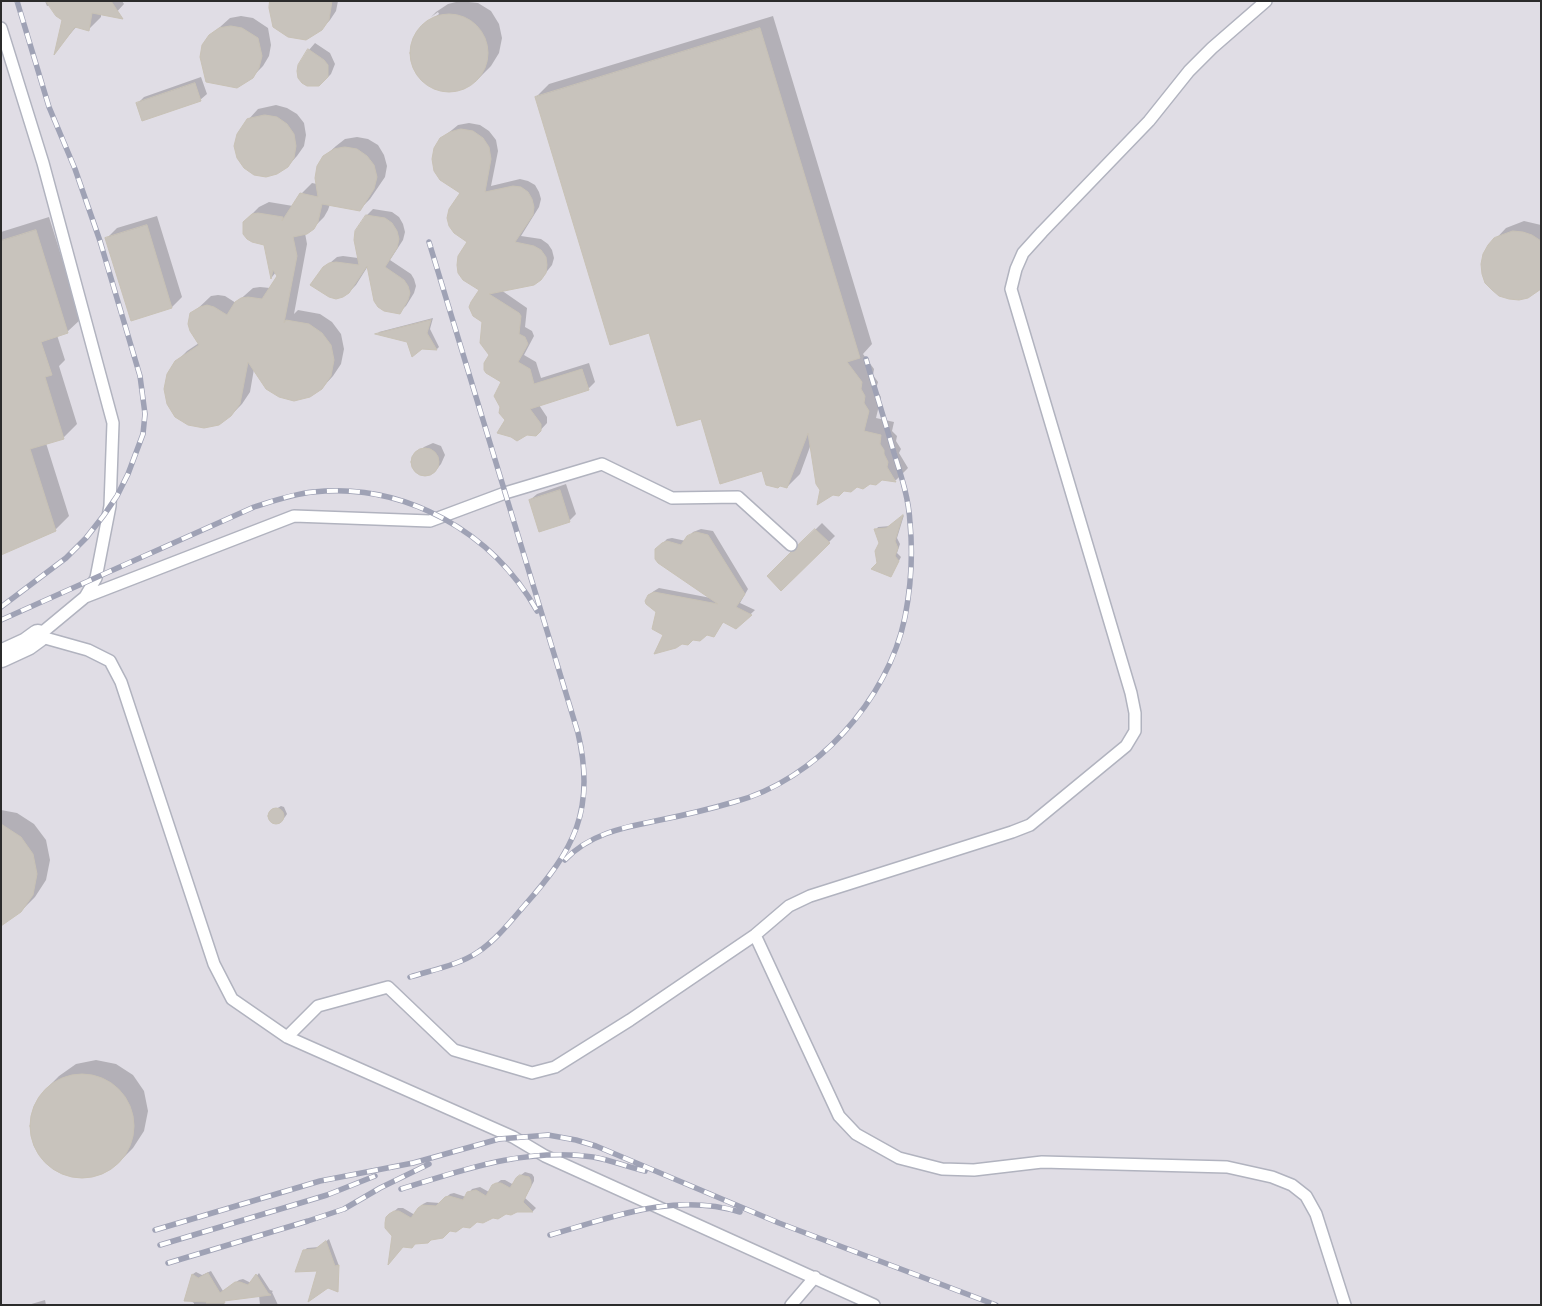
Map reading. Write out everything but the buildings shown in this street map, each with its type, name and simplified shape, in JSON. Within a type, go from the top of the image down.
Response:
[{"type":"street","points":[[1,656],[27,644],[38,636]]},
{"type":"lane","points":[[287,1037],[318,1006],[388,987],[454,1050],[532,1072],[555,1067],[630,1020],[755,935],[789,906],[810,896],[1030,825],[1126,746],[1134,731],[1135,713],[1131,693],[1011,289],[1016,268],[1023,254],[1042,232],[1148,121],[1200,60],[1266,1]]},
{"type":"lane","points":[[1,28],[43,163],[114,423],[110,506],[96,578],[85,597]]},
{"type":"lane","points":[[38,636],[85,597],[294,516],[430,521],[505,493],[602,464],[672,498],[738,497],[791,545]]},
{"type":"lane","points":[[38,636],[88,650],[110,662],[121,682],[214,964],[232,999],[287,1037],[512,1137],[554,1160],[874,1305]]},
{"type":"lane","points":[[755,935],[839,1116],[856,1134],[899,1158],[942,1169],[974,1170],[1042,1162],[1228,1167],[1272,1177],[1292,1186],[1306,1196],[1313,1208],[1344,1305]]},
{"type":"lane","points":[[791,1305],[815,1277]]},
{"type":"shaded area","points":[[1,1],[1541,1],[1541,1305],[1,1305]]},
{"type":"railway","points":[[1,607],[66,558],[86,538],[104,515],[117,496],[128,474],[143,434],[145,414],[140,376],[100,241],[75,169],[49,107],[17,1]]},
{"type":"railway","points":[[410,977],[471,957],[491,942],[508,924],[541,886],[568,847],[582,807],[584,785],[583,760],[578,733],[429,242]]},
{"type":"railway","points":[[565,860],[586,843],[609,832],[734,802],[764,791],[793,775],[820,756],[844,732],[865,706],[883,678],[896,648],[905,617],[911,570],[911,535],[904,487],[866,359]]},
{"type":"railway","points":[[1,620],[254,507],[306,493],[347,491],[380,495],[412,504],[443,518],[471,536],[496,558],[518,583],[537,611]]},
{"type":"railway","points":[[155,1230],[320,1181],[413,1163],[499,1139],[548,1135],[596,1146],[779,1223],[996,1305]]},
{"type":"railway","points":[[401,1189],[495,1162],[543,1155],[593,1157],[645,1171]]},
{"type":"railway","points":[[168,1263],[344,1209],[380,1188],[429,1164]]},
{"type":"railway","points":[[160,1245],[327,1195],[375,1176]]},
{"type":"railway","points":[[550,1235],[644,1209],[668,1206],[692,1205],[740,1212]]}]
